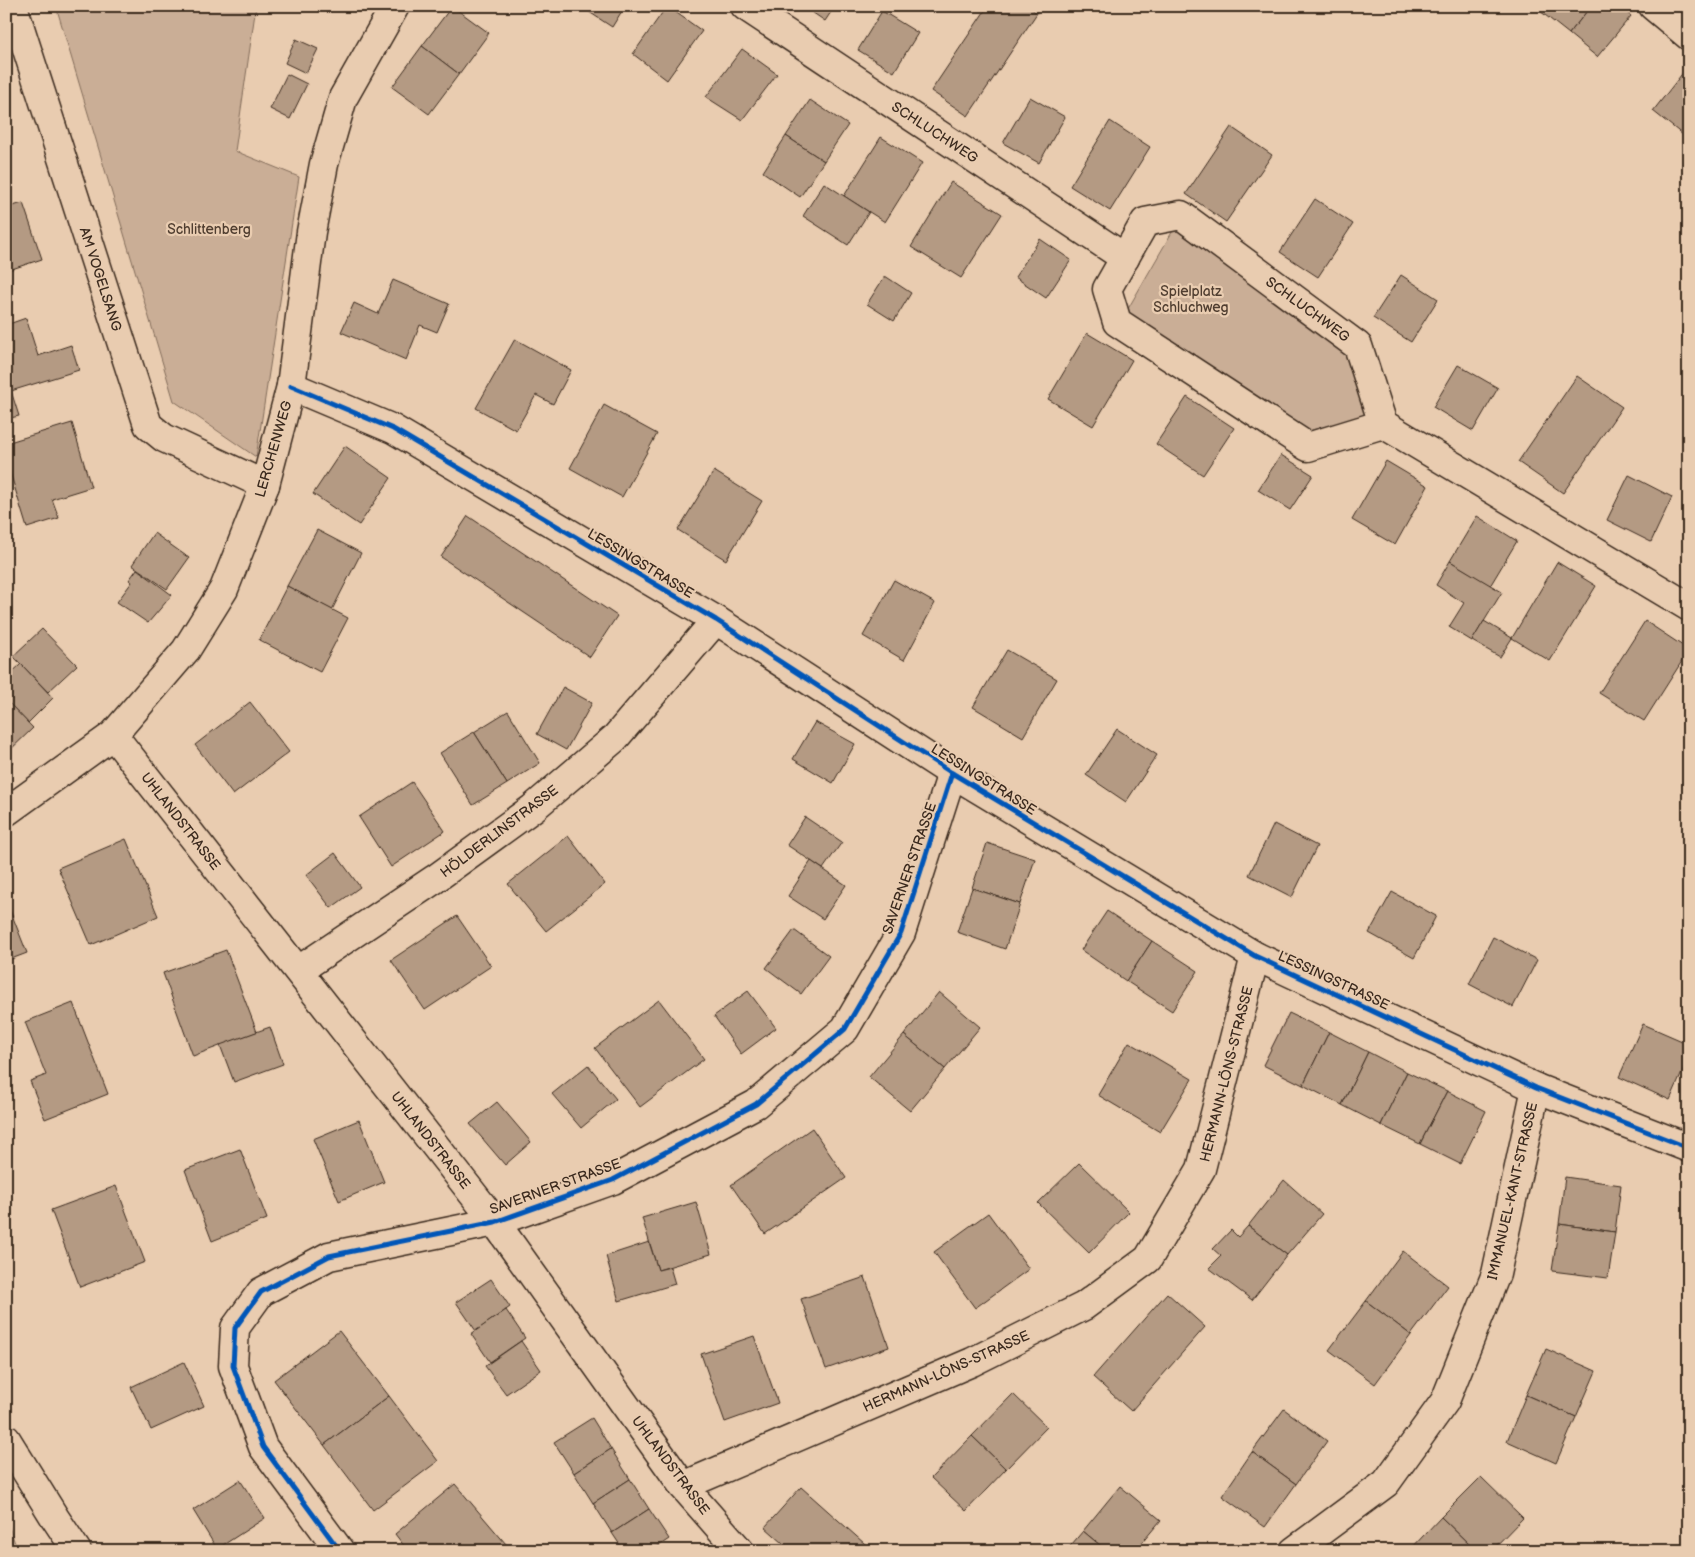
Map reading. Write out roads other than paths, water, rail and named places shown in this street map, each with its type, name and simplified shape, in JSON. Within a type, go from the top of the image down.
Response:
[{"type":"street","name":"AM VOGELSANG","points":[[14,6],[148,425],[164,438],[265,485]]},
{"type":"street","name":"LERCHENWEG","points":[[6,812],[114,735],[186,650],[224,589],[265,485],[291,386],[311,232],[324,164],[343,98],[395,6]]},
{"type":"street","name":"SCHLUCHWEG","points":[[745,6],[1125,258]]},
{"type":"street","points":[[1659,8],[1689,36]]},
{"type":"street","name":"SCHLUCHWEG","points":[[1181,215],[1358,346],[1383,424],[1308,447],[1117,322],[1107,289],[1145,222],[1181,215]]},
{"type":"street","name":"LESSINGSTRASSE","points":[[291,386],[393,430],[716,620],[952,773],[1255,956],[1536,1088],[1689,1148]]},
{"type":"street","points":[[1383,424],[1689,607]]},
{"type":"street","name":"HÖLDERLINSTRASSE","points":[[299,970],[435,879],[534,808],[615,738],[716,620]]},
{"type":"street","name":"UHLANDSTRASSE","points":[[114,735],[495,1222],[683,1486],[740,1551]]},
{"type":"street","name":"SAVERNER STRASSE","points":[[340,1551],[263,1447],[233,1366],[235,1328],[260,1292],[329,1256],[495,1222],[613,1180],[756,1104],[845,1029],[901,933],[952,773]]},
{"type":"street","name":"HERMANN-LÖNS-STRASSE","points":[[683,1486],[972,1362],[1084,1306],[1148,1259],[1201,1169],[1255,956]]},
{"type":"street","name":"IMMANUEL-KANT-STRASSE","points":[[1294,1551],[1386,1483],[1445,1401],[1496,1274],[1536,1088]]},
{"type":"street","points":[[6,1439],[76,1551]]},
{"type":"park label","name":"Schlittenberg","points":[[209,229]]},
{"type":"park label","name":"Spielplatz Schluchweg","points":[[1191,300]]}]
